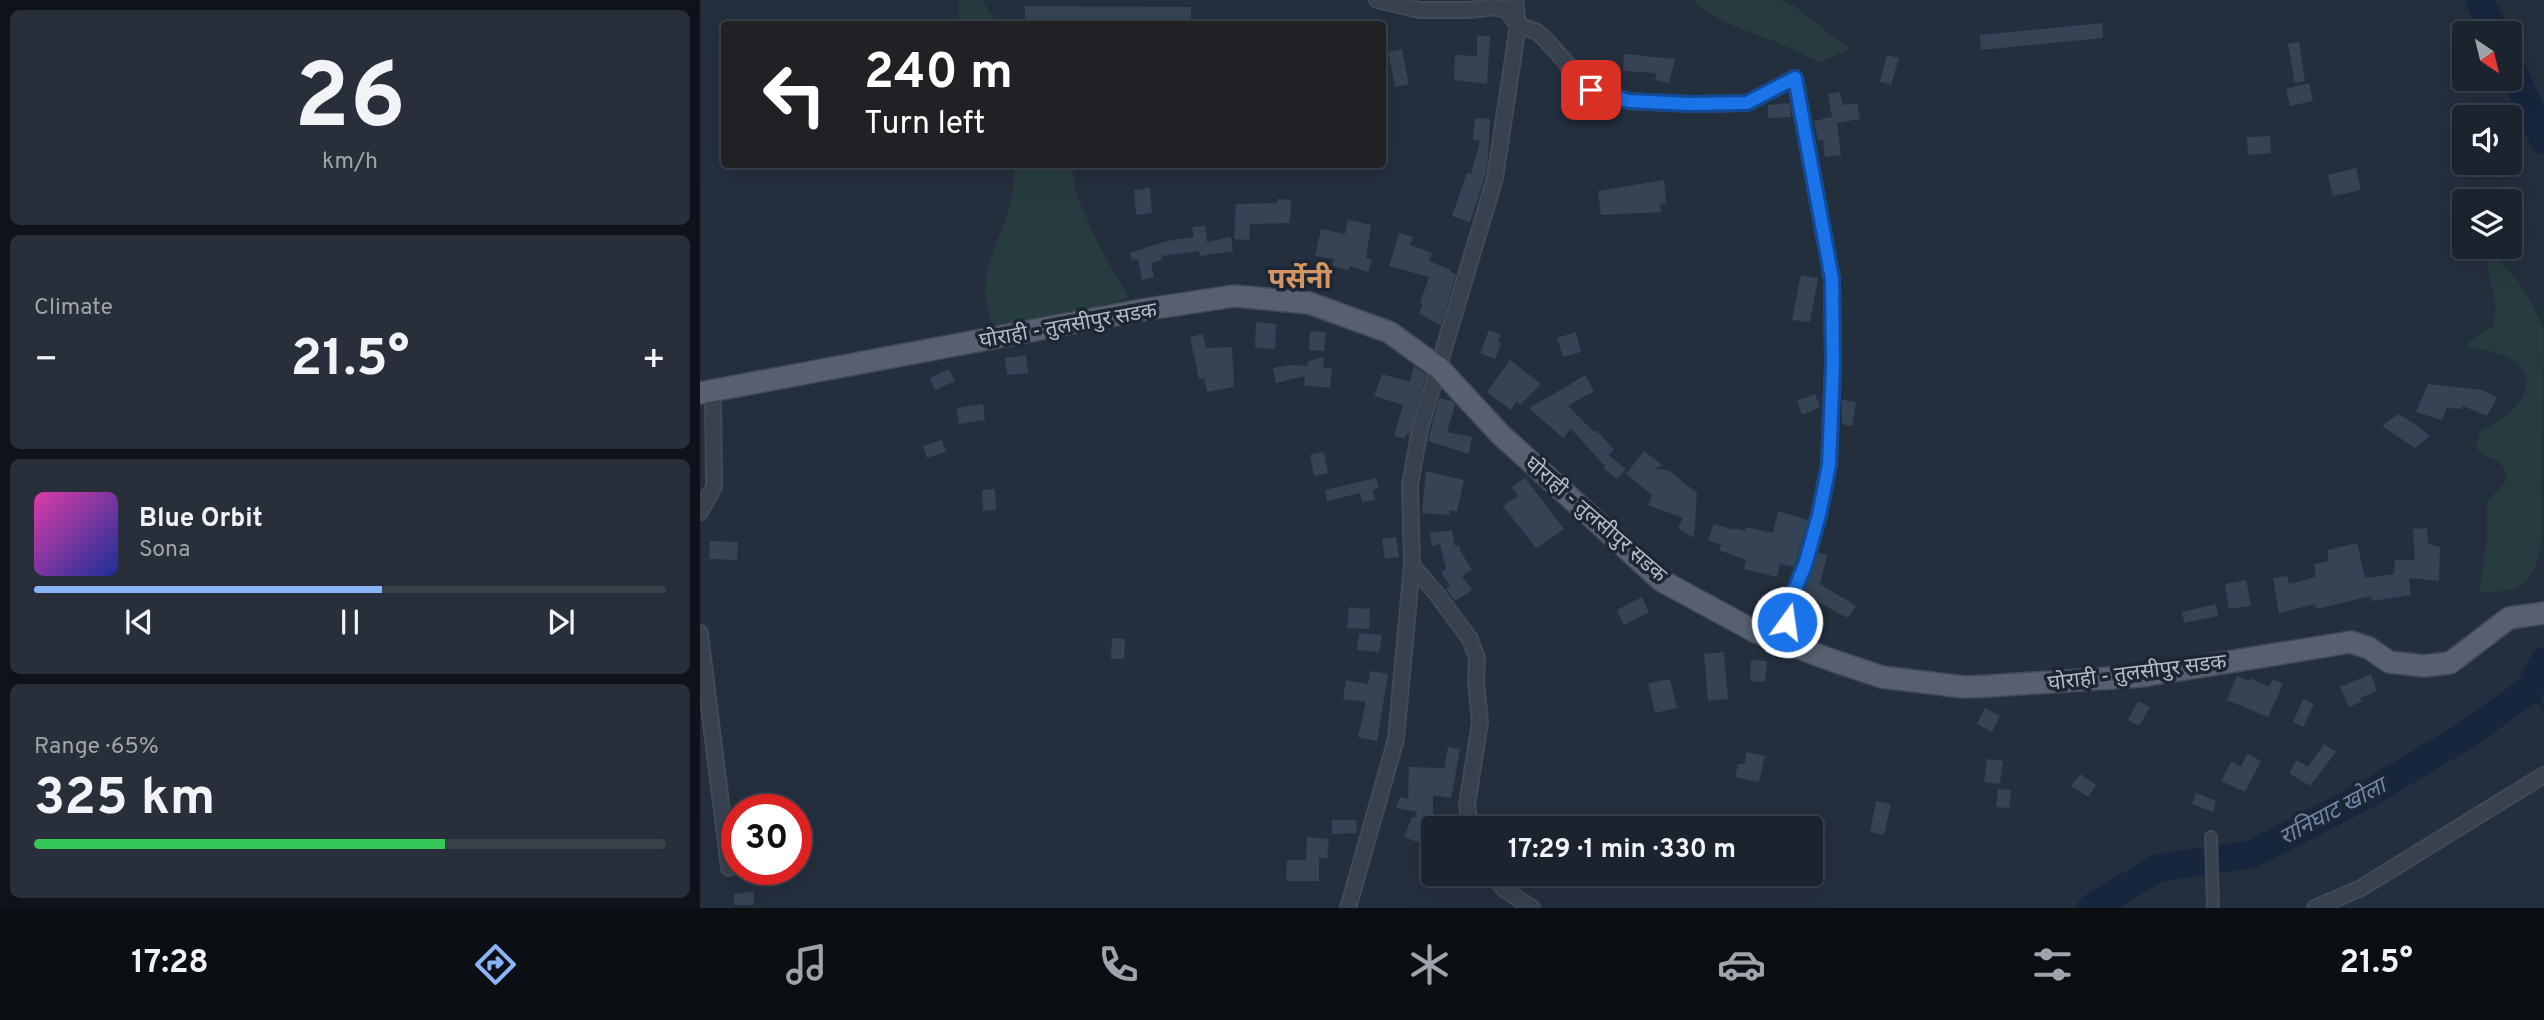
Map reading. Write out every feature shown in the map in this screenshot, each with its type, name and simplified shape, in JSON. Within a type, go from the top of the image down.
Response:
[{"type":"main road","name":"घोराही - तुलसीपुर सडक","points":[[707,393],[1142,310],[1234,296],[1309,303],[1389,332],[1439,368],[1500,434],[1662,581],[1756,632],[1882,677],[1964,687],[2142,676],[2351,642],[2369,648],[2389,662],[2424,666],[2450,663],[2509,618],[2544,613]]},
{"type":"street","points":[[1377,0],[1420,10],[1494,7],[1506,10],[1518,25],[1537,32],[1544,38],[1591,90],[1629,101],[1747,103],[1795,78],[1832,279],[1833,387],[1829,465],[1805,565],[1790,602],[1785,642]]},
{"type":"street","points":[[1348,908],[1396,739],[1412,565],[1410,485],[1420,429],[1495,178],[1518,25],[1515,0]]},
{"type":"street","points":[[700,512],[714,487],[707,393]]},
{"type":"street","points":[[1412,565],[1470,639],[1477,658],[1476,682],[1480,722],[1466,805],[1468,816]]},
{"type":"street","points":[[700,633],[721,803]]},
{"type":"street","points":[[2315,908],[2361,888],[2544,775]]},
{"type":"street","points":[[2211,837],[2213,908]]},
{"type":"street","points":[[1502,886],[1532,908]]},
{"type":"green space","points":[[959,0],[982,0],[996,21],[958,21]]},
{"type":"green space","points":[[1694,0],[1780,0],[1794,6],[1850,49],[1820,62],[1726,22]]},
{"type":"green space","points":[[1013,168],[1072,168],[1076,193],[1098,244],[1129,298],[1071,313],[993,328],[985,295],[987,275],[1012,197]]},
{"type":"green space","points":[[2497,259],[2511,273],[2535,310],[2544,330],[2541,546],[2534,570],[2522,584],[2504,591],[2479,592],[2487,540],[2487,502],[2506,481],[2503,467],[2476,447],[2480,431],[2501,419],[2516,406],[2524,393],[2526,380],[2522,368],[2510,359],[2492,352],[2466,348],[2468,343],[2493,326],[2496,307],[2487,264]]},
{"type":"building","points":[[1025,6],[1191,7],[1191,21],[1025,21]]},
{"type":"building","points":[[2102,23],[2103,38],[1981,50],[1980,35]]},
{"type":"building","points":[[1477,36],[1490,36],[1487,84],[1454,80],[1455,55],[1477,56]]},
{"type":"building","points":[[2299,42],[2305,81],[2295,83],[2288,44]]},
{"type":"building","points":[[1402,49],[1409,84],[1395,87],[1388,52]]},
{"type":"building","points":[[1624,54],[1675,59],[1669,83],[1655,80],[1657,73],[1623,71]]},
{"type":"building","points":[[1887,55],[1899,58],[1891,85],[1880,82]]},
{"type":"building","points":[[2309,83],[2313,101],[2290,106],[2286,89]]},
{"type":"building","points":[[1840,92],[1843,105],[1857,103],[1860,119],[1837,123],[1841,155],[1825,157],[1823,140],[1818,141],[1814,121],[1832,117],[1828,94]]},
{"type":"building","points":[[1790,103],[1791,117],[1768,118],[1768,105]]},
{"type":"building","points":[[1475,118],[1490,119],[1486,173],[1470,222],[1452,216],[1467,173],[1471,174],[1480,141],[1473,140]]},
{"type":"building","points":[[2270,136],[2271,153],[2248,155],[2247,137]]},
{"type":"building","points":[[2356,168],[2361,190],[2333,196],[2328,175]]},
{"type":"building","points":[[1664,180],[1666,203],[1660,204],[1661,212],[1601,215],[1598,191]]},
{"type":"building","points":[[1150,188],[1152,213],[1136,215],[1134,190]]},
{"type":"building","points":[[1277,199],[1291,200],[1290,223],[1250,224],[1249,240],[1234,239],[1236,204],[1277,203]]},
{"type":"building","points":[[1348,220],[1371,225],[1366,258],[1372,260],[1368,272],[1350,266],[1349,270],[1333,266],[1334,259],[1315,256],[1321,229],[1345,234]]},
{"type":"building","points":[[1205,226],[1207,242],[1231,237],[1233,251],[1200,256],[1199,251],[1161,256],[1162,260],[1151,263],[1154,277],[1142,280],[1138,259],[1132,260],[1130,253],[1167,241],[1194,237],[1192,227]]},
{"type":"building","points":[[1399,233],[1413,237],[1410,245],[1432,253],[1429,261],[1456,274],[1441,326],[1419,313],[1429,277],[1389,266]]},
{"type":"building","points":[[1801,275],[1818,278],[1810,322],[1792,320]]},
{"type":"building","points":[[1256,322],[1276,324],[1275,349],[1255,348]]},
{"type":"building","points":[[1489,330],[1501,335],[1498,342],[1501,344],[1495,359],[1480,353]]},
{"type":"building","points":[[1310,331],[1326,332],[1324,351],[1309,350]]},
{"type":"building","points":[[1576,332],[1581,352],[1563,357],[1557,338]]},
{"type":"building","points":[[1203,334],[1206,348],[1232,347],[1234,387],[1207,392],[1204,378],[1199,379],[1190,337]]},
{"type":"building","points":[[1026,355],[1028,373],[1007,375],[1005,358]]},
{"type":"building","points":[[1324,357],[1323,368],[1332,368],[1330,388],[1304,385],[1305,376],[1276,383],[1273,368],[1307,366],[1308,361]]},
{"type":"building","points":[[1510,360],[1541,384],[1520,405],[1517,401],[1511,410],[1487,392]]},
{"type":"building","points":[[1414,366],[1426,375],[1409,435],[1406,435],[1405,439],[1394,436],[1403,405],[1374,396],[1382,374],[1410,382]]},
{"type":"building","points":[[949,369],[955,381],[935,390],[930,378]]},
{"type":"building","points":[[1585,375],[1594,391],[1568,406],[1614,450],[1608,455],[1626,469],[1617,479],[1603,468],[1605,466],[1571,429],[1563,438],[1529,408],[1569,385],[1571,387],[1570,384]]},
{"type":"building","points":[[2428,384],[2483,390],[2497,398],[2487,416],[2463,406],[2461,409],[2447,408],[2442,420],[2416,412]]},
{"type":"building","points":[[1815,394],[1820,407],[1802,415],[1797,401]]},
{"type":"building","points":[[1439,398],[1452,401],[1455,405],[1447,432],[1472,437],[1469,454],[1428,441]]},
{"type":"building","points":[[1842,400],[1856,402],[1852,426],[1842,424]]},
{"type":"building","points":[[983,404],[985,420],[959,424],[957,408]]},
{"type":"building","points":[[2398,414],[2430,436],[2415,448],[2382,426]]},
{"type":"building","points":[[942,440],[946,452],[927,458],[923,446]]},
{"type":"building","points":[[1644,451],[1662,465],[1654,469],[1668,470],[1697,493],[1694,538],[1678,528],[1683,518],[1648,505],[1652,495],[1626,474]]},
{"type":"building","points":[[1324,452],[1328,473],[1314,476],[1310,455]]},
{"type":"building","points":[[1426,471],[1464,480],[1457,512],[1449,510],[1450,515],[1422,513]]},
{"type":"building","points":[[1376,478],[1379,488],[1373,490],[1375,500],[1362,502],[1360,493],[1327,501],[1325,490]]},
{"type":"building","points":[[1525,478],[1564,529],[1536,548],[1503,506],[1518,496],[1512,487]]},
{"type":"building","points":[[995,489],[996,510],[983,511],[982,490]]},
{"type":"building","points":[[1778,511],[1808,520],[1794,567],[1780,564],[1777,577],[1744,569],[1746,560],[1719,550],[1721,545],[1708,540],[1714,524],[1733,530],[1745,531],[1746,527],[1773,533]]},
{"type":"building","points":[[2427,528],[2428,544],[2440,547],[2439,581],[2409,578],[2411,595],[2372,601],[2371,596],[2316,609],[2315,604],[2279,613],[2273,578],[2287,576],[2289,584],[2316,577],[2314,564],[2329,561],[2327,550],[2357,543],[2365,578],[2394,574],[2395,560],[2415,560],[2413,529]]},
{"type":"building","points":[[1452,530],[1455,546],[1459,545],[1472,570],[1462,576],[1472,590],[1455,601],[1446,589],[1450,586],[1441,572],[1446,569],[1440,544],[1432,546],[1430,533]]},
{"type":"building","points":[[1396,537],[1399,557],[1385,559],[1382,539]]},
{"type":"building","points":[[710,541],[738,542],[737,560],[709,559]]},
{"type":"building","points":[[1818,553],[1827,555],[1820,584],[1856,606],[1848,618],[1803,594]]},
{"type":"building","points":[[2246,580],[2251,606],[2229,609],[2225,584]]},
{"type":"building","points":[[1642,597],[1649,612],[1624,625],[1617,610]]},
{"type":"building","points":[[2216,604],[2218,616],[2184,623],[2182,612]]},
{"type":"building","points":[[1349,607],[1370,609],[1369,629],[1347,628]]},
{"type":"building","points":[[1359,633],[1382,635],[1379,652],[1357,650]]},
{"type":"building","points":[[1112,638],[1125,639],[1124,659],[1111,659]]},
{"type":"building","points":[[1724,652],[1728,699],[1708,701],[1704,654]]},
{"type":"building","points":[[1751,660],[1767,661],[1765,682],[1750,681]]},
{"type":"building","points":[[1370,671],[1388,674],[1377,741],[1358,737],[1366,702],[1343,699],[1346,680],[1368,684]]},
{"type":"building","points":[[2371,674],[2377,691],[2360,698],[2362,701],[2349,707],[2340,687]]},
{"type":"building","points":[[2237,676],[2249,681],[2250,678],[2269,687],[2273,679],[2283,684],[2268,717],[2227,700]]},
{"type":"building","points":[[1670,679],[1677,708],[1655,713],[1648,683]]},
{"type":"building","points":[[2303,699],[2314,704],[2303,727],[2293,722]]},
{"type":"building","points":[[2138,701],[2150,707],[2139,726],[2128,720]]},
{"type":"building","points":[[1985,708],[2000,716],[1992,732],[1977,724]]},
{"type":"building","points":[[2324,744],[2336,752],[2310,786],[2289,773],[2297,760],[2308,767]]},
{"type":"building","points":[[1448,747],[1460,749],[1451,798],[1433,795],[1433,816],[1421,816],[1421,843],[1404,837],[1412,817],[1416,817],[1417,812],[1396,808],[1400,797],[1408,799],[1409,767],[1444,768]]},
{"type":"building","points":[[1746,752],[1765,756],[1759,782],[1735,777],[1738,764],[1745,764]]},
{"type":"building","points":[[2247,754],[2261,761],[2245,792],[2221,781],[2231,762],[2241,767]]},
{"type":"building","points":[[1987,759],[2003,761],[2000,784],[1984,782]]},
{"type":"building","points":[[2080,774],[2096,785],[2088,797],[2071,786]]},
{"type":"building","points":[[1998,789],[2011,790],[2009,808],[1996,807]]},
{"type":"building","points":[[2196,793],[2216,801],[2213,812],[2192,804]]},
{"type":"building","points":[[1876,801],[1891,804],[1884,835],[1870,832]]},
{"type":"building","points":[[1332,820],[1356,820],[1357,833],[1332,834]]},
{"type":"building","points":[[1307,837],[1329,839],[1327,858],[1319,858],[1319,881],[1286,881],[1287,860],[1306,860]]},
{"type":"building","points":[[754,891],[754,905],[734,905],[734,894]]},
{"type":"waterway","name":"रानिघाट खोला","points":[[2479,0],[2489,21]]},
{"type":"waterway","name":"रानिघाट खोला","points":[[2522,91],[2544,140]]},
{"type":"waterway","name":"रानिघाट खोला","points":[[2091,908],[2158,868],[2252,854],[2361,798],[2466,735],[2529,690],[2544,661]]},
{"type":"waterway","points":[[2529,690],[2544,708]]},
{"type":"district","name":"पर्सेनी","points":[[1300,278]]},
{"type":"route","points":[[1591,90],[1629,101],[1747,103],[1795,78],[1832,279],[1833,365],[1829,465],[1819,515],[1805,565],[1790,602],[1787,622]]}]
